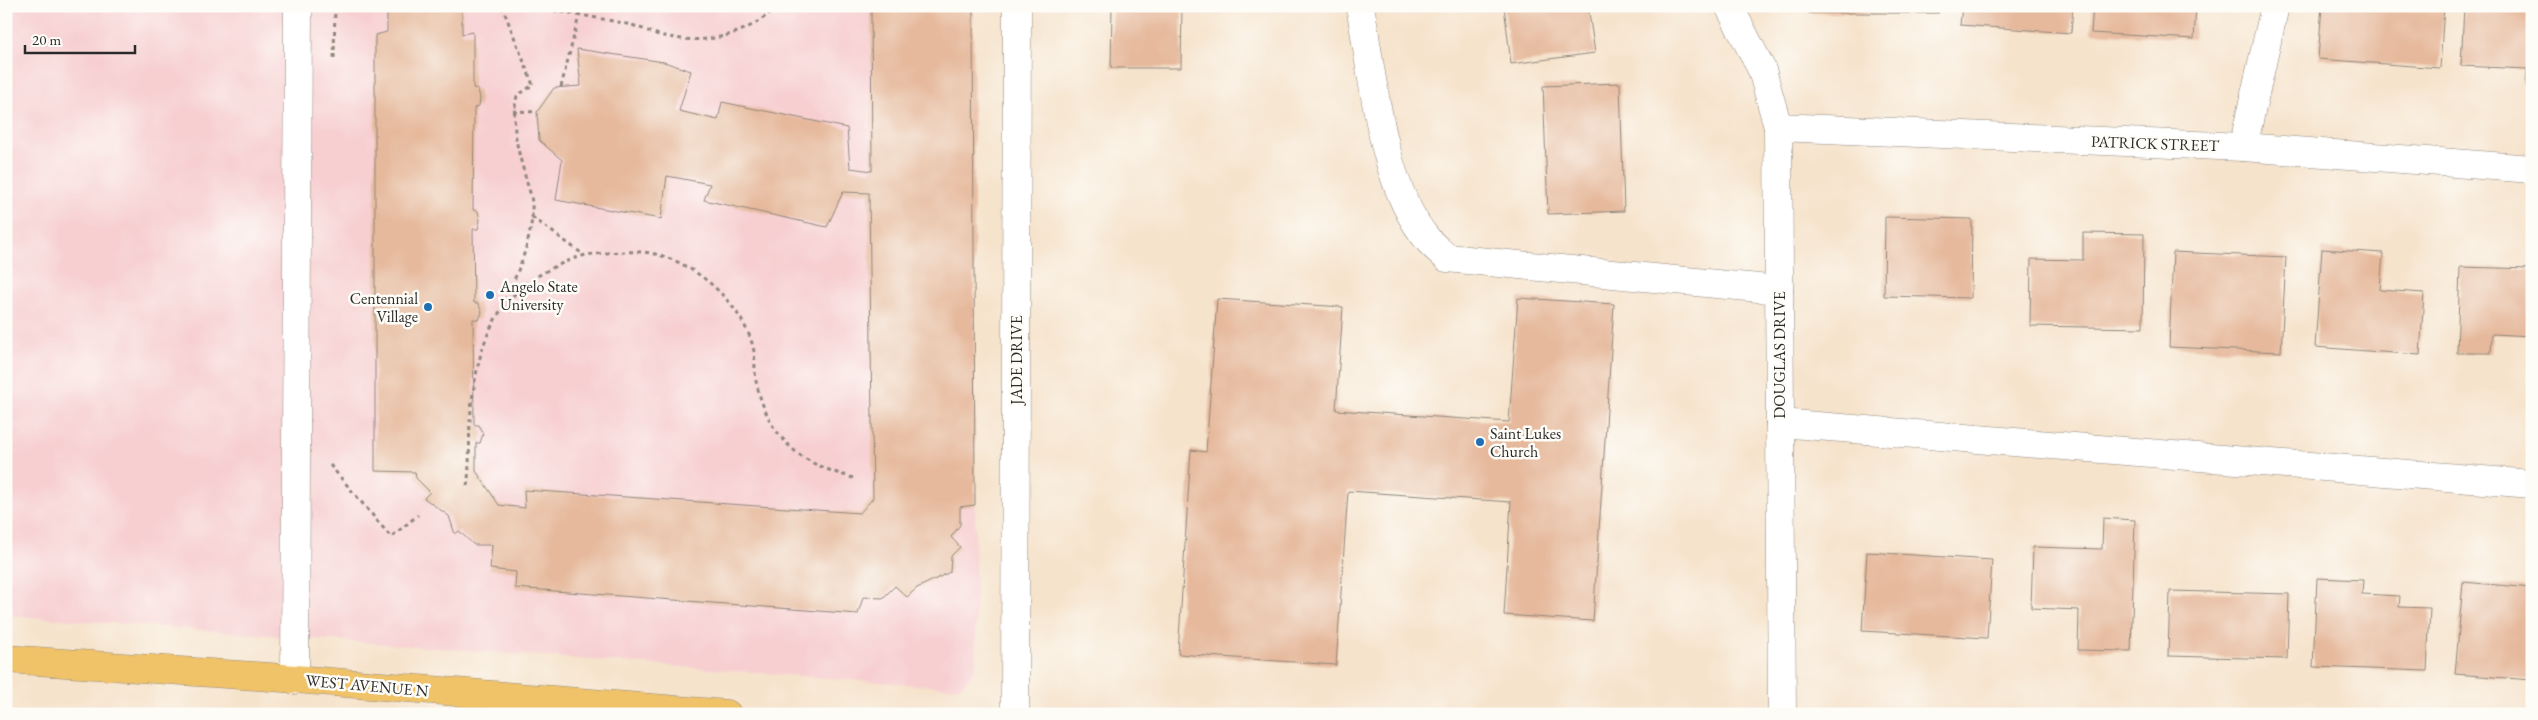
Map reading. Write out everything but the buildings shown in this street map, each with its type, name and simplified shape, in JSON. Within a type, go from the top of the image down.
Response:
[{"type":"main road","name":"WEST AVENUE N","points":[[6,659],[727,714]]},
{"type":"street","points":[[295,680],[298,6]]},
{"type":"street","name":"JADE DRIVE","points":[[1015,714],[1017,6]]},
{"type":"street","points":[[1360,6],[1386,150],[1392,168],[1405,203],[1427,239],[1447,258],[1779,290]]},
{"type":"street","name":"DOUGLAS DRIVE","points":[[1729,6],[1762,70],[1778,127],[1782,714]]},
{"type":"street","points":[[2243,147],[2275,6]]},
{"type":"street","name":"PATRICK STREET","points":[[1778,127],[2243,147],[2532,169]]},
{"type":"street","points":[[1780,423],[2532,484]]},
{"type":"path","points":[[467,486],[471,458],[471,412],[481,348],[520,270],[532,217],[532,203],[516,144],[513,111],[517,96],[533,85],[502,6]]},
{"type":"path","points":[[530,6],[634,26],[661,36],[683,40],[712,39],[738,33],[770,13],[776,6]]},
{"type":"path","points":[[561,87],[578,16]]},
{"type":"path","points":[[513,111],[537,112]]},
{"type":"path","points":[[532,217],[584,255]]},
{"type":"path","points":[[500,309],[534,276],[584,255],[629,251],[660,255],[689,269],[715,287],[740,315],[753,344],[756,380],[762,403],[773,426],[791,449],[818,468],[853,478]]},
{"type":"path","points":[[325,460],[392,537],[418,515]]},
{"type":"shaded area","name":"Angelo State University","points":[[6,6],[973,6],[976,668],[967,680],[957,688],[6,615]]},
{"type":"place","name":"Angelo State University","points":[[490,295]]},
{"type":"place","name":"Centennial Village","points":[[428,307]]},
{"type":"place","name":"Saint Lukes Church","points":[[1480,442]]}]
